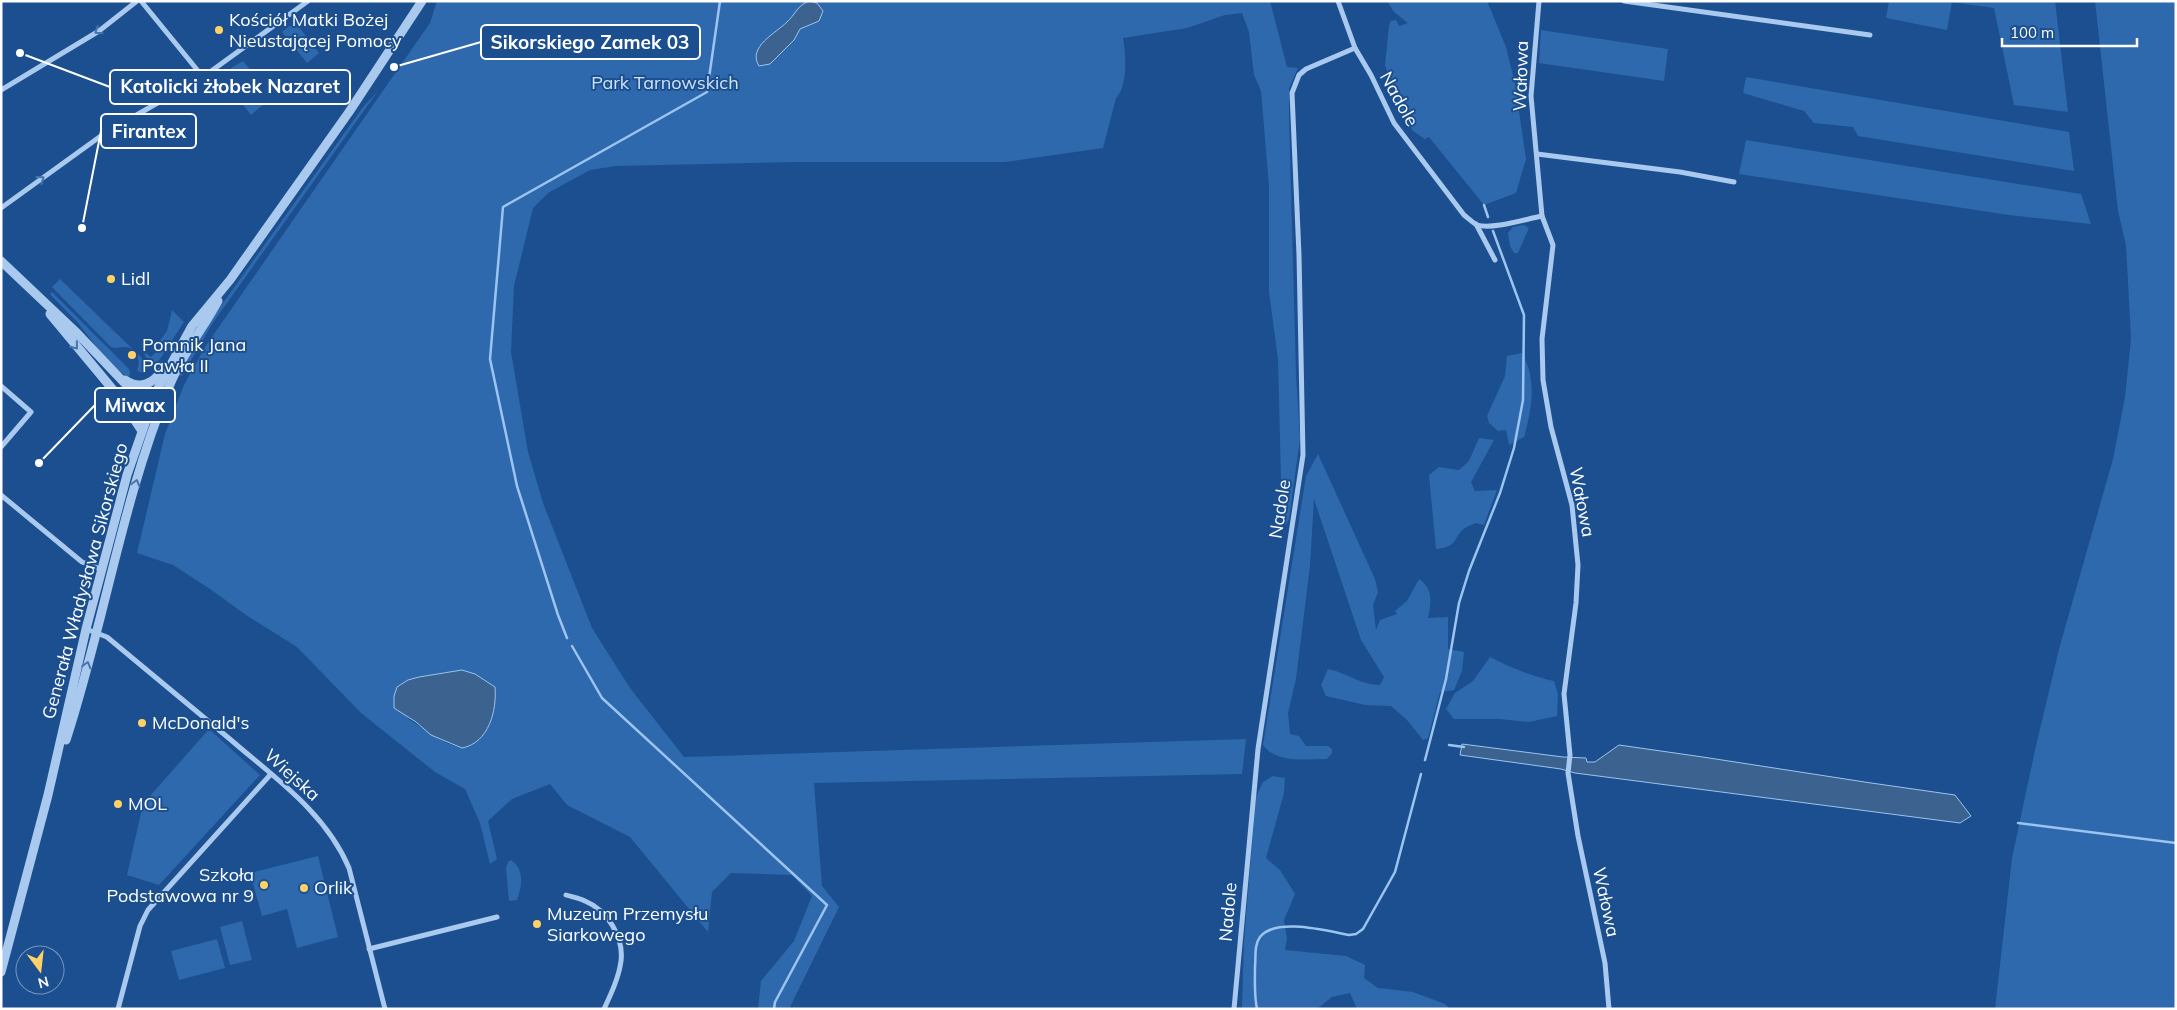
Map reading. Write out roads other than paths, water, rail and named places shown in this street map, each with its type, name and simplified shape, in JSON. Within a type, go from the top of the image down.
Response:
[{"type":"street","points":[[1,90],[100,31],[137,1]]},
{"type":"street","points":[[141,1],[203,77]]},
{"type":"street","points":[[1,208],[105,133],[203,77],[308,1]]},
{"type":"street","name":"Generała Władysława Sikorskiego","points":[[48,795],[69,731],[96,633],[137,479],[156,392],[192,326],[230,280],[360,97],[422,1]]},
{"type":"street","name":"Nadole","points":[[1338,1],[1355,48],[1371,75],[1394,123],[1464,215],[1476,224],[1495,260]]},
{"type":"street","name":"Wałowa","points":[[1539,1],[1531,96],[1542,216],[1553,245],[1542,339],[1543,380],[1551,427],[1572,504],[1578,564],[1576,604],[1564,694],[1570,755],[1568,773],[1578,836],[1605,963],[1609,1009]]},
{"type":"street","points":[[1624,1],[1870,36]]},
{"type":"street","name":"Nadole","points":[[1234,1009],[1258,749],[1303,455],[1299,255],[1292,93],[1299,75],[1306,69],[1355,48]]},
{"type":"street","points":[[1537,154],[1680,172],[1734,182]]},
{"type":"street","points":[[1476,224],[1501,224],[1542,216]]},
{"type":"street","points":[[1,261],[77,333],[151,415]]},
{"type":"street","name":"Generała Władysława Sikorskiego","points":[[1,972],[48,795],[86,629],[127,475],[142,431],[230,280]]},
{"type":"street","points":[[35,294],[74,345],[119,397],[142,431]]},
{"type":"street","points":[[116,374],[134,385],[145,385],[154,381],[180,346]]},
{"type":"street","points":[[1,386],[31,412],[1,448]]},
{"type":"street","points":[[119,397],[141,414],[151,415]]},
{"type":"street","points":[[1,496],[82,562],[103,570]]},
{"type":"street","name":"Wiejska","points":[[86,629],[108,637],[271,774],[311,810],[329,831],[342,852],[354,887],[385,1009]]},
{"type":"street","points":[[118,1009],[140,926],[148,910],[271,774]]},
{"type":"street","points":[[566,895],[585,901],[600,910],[613,927],[621,943],[621,961],[604,1009]]},
{"type":"street","points":[[370,949],[497,917]]},
{"type":"waterway","points":[[567,638],[517,486],[490,359],[503,207],[707,92],[720,1]]},
{"type":"waterway","points":[[1484,205],[1488,217]]},
{"type":"waterway","points":[[1425,760],[1446,679],[1459,603],[1469,571],[1500,493],[1514,448],[1523,400],[1524,315],[1493,231]]},
{"type":"waterway","points":[[572,646],[602,698],[827,905],[775,1002],[774,1009]]},
{"type":"waterway","points":[[1449,745],[1464,747]]},
{"type":"waterway","points":[[1257,1009],[1255,967],[1256,947],[1260,937],[1268,931],[1289,927],[1302,927],[1349,935],[1356,934],[1363,929],[1395,872],[1421,774]]},
{"type":"waterway","points":[[2018,823],[2176,843]]},
{"type":"place","name":"Kościół Matki Bożej Nieustającej Pomocy","points":[[219,30]]},
{"type":"place","name":"Katolicki żłobek Nazaret","points":[[20,53]]},
{"type":"place","name":"Sikorskiego Zamek 03","points":[[394,67]]},
{"type":"place","name":"Firantex","points":[[82,228]]},
{"type":"place","name":"Lidl","points":[[111,279]]},
{"type":"place","name":"Pomnik Jana Pawła II","points":[[132,355]]},
{"type":"place","name":"Miwax","points":[[39,463]]},
{"type":"place","name":"McDonald's","points":[[142,723]]},
{"type":"place","name":"MOL","points":[[118,804]]},
{"type":"place","name":"Szkoła Podstawowa nr 9","points":[[264,885]]},
{"type":"place","name":"Orlik","points":[[304,888]]},
{"type":"place","name":"Muzeum Przemysłu Siarkowego","points":[[537,924]]},
{"type":"park label","name":"Park Tarnowskich","points":[[665,83]]}]
